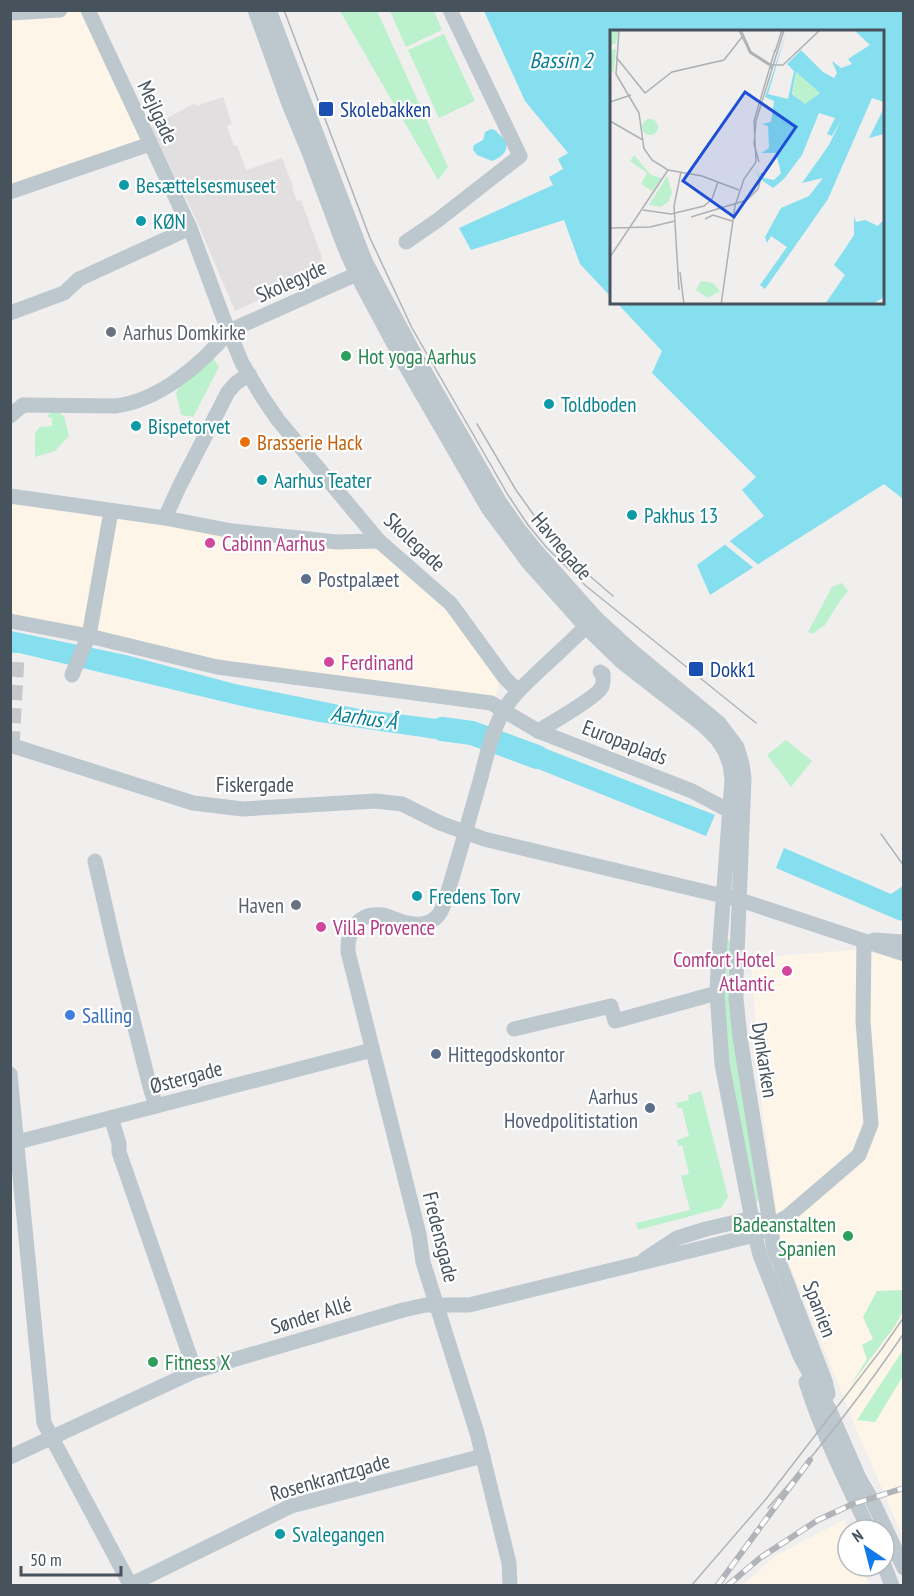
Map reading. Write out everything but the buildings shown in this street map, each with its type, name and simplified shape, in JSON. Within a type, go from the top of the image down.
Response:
[{"type":"street","points":[[10,13],[60,10]]},
{"type":"street","name":"Mejlgade","points":[[88,10],[190,228],[229,331]]},
{"type":"street","points":[[255,10],[345,248],[363,272]]},
{"type":"street","points":[[269,10],[357,243],[363,272]]},
{"type":"street","points":[[406,242],[520,156],[450,10]]},
{"type":"street","points":[[10,192],[150,144]]},
{"type":"street","points":[[10,313],[64,293],[79,279],[190,228]]},
{"type":"street","name":"Skolegyde","points":[[229,331],[363,272]]},
{"type":"street","name":"Havnegade","points":[[363,272],[414,353],[499,501],[520,531],[622,662],[703,725],[717,739],[730,765],[741,817]]},
{"type":"street","points":[[10,416],[16,401],[115,406],[130,404],[146,398],[158,393],[184,374],[214,349],[229,331]]},
{"type":"street","name":"Skolegade","points":[[229,331],[249,374],[278,420],[379,542],[452,604],[505,678],[518,691]]},
{"type":"street","points":[[165,518],[228,392],[249,374]]},
{"type":"street","points":[[10,496],[165,518],[231,531],[337,542],[379,542]]},
{"type":"street","points":[[74,671],[87,639],[111,511]]},
{"type":"street","name":"Europaplads","points":[[10,621],[217,667],[491,703],[538,731],[692,791],[741,817]]},
{"type":"street","points":[[465,833],[488,752],[503,711],[518,691],[591,622]]},
{"type":"street","points":[[538,731],[601,689],[603,674],[600,672]]},
{"type":"street","name":"Fiskergade","points":[[10,745],[193,803],[243,809],[357,802],[402,804],[440,823],[483,839],[740,900]]},
{"type":"street","points":[[514,1029],[611,1006],[615,1021],[717,993],[723,897],[741,817]]},
{"type":"street","points":[[741,817],[740,900],[903,954]]},
{"type":"street","name":"Fredensgade","points":[[465,833],[439,916],[429,923],[418,924],[381,915],[365,918],[352,929],[347,940],[348,952],[419,1234],[423,1262],[477,1433],[502,1530],[509,1563],[510,1586]]},
{"type":"street","points":[[95,861],[148,1082],[156,1106]]},
{"type":"street","name":"Dynkarken","points":[[740,900],[736,980],[737,1015],[770,1225]]},
{"type":"street","points":[[864,941],[903,942]]},
{"type":"street","name":"Sønder Allé","points":[[10,1457],[195,1371],[403,1310],[420,1306],[469,1305],[755,1235],[788,1216],[859,1155],[871,1124],[863,1021],[864,941]]},
{"type":"street","name":"Dynkarken","points":[[717,993],[722,1064],[755,1235]]},
{"type":"street","name":"Østergade","points":[[14,1144],[372,1050]]},
{"type":"street","points":[[10,1074],[14,1144],[44,1423],[130,1585]]},
{"type":"street","points":[[111,1118],[119,1143],[119,1152],[195,1371]]},
{"type":"street","points":[[753,1218],[770,1225]]},
{"type":"street","name":"Sønder Allé","points":[[638,1264],[676,1238],[753,1218]]},
{"type":"street","name":"Spanien","points":[[770,1225],[774,1249],[825,1381],[829,1409]]},
{"type":"street","name":"Spanien","points":[[755,1235],[760,1255],[800,1356],[829,1409],[859,1478],[873,1502],[903,1568]]},
{"type":"street","name":"Spanien","points":[[800,1356],[806,1383],[822,1427],[838,1467],[864,1518]]},
{"type":"street","name":"Rosenkrantzgade","points":[[130,1585],[291,1506],[483,1456]]},
{"type":"street","name":"Spanien","points":[[859,1478],[867,1518]]},
{"type":"shaded area","points":[[84,11],[143,140],[11,187],[10,14]]},
{"type":"shaded area","points":[[223,97],[232,124],[227,126],[246,170],[282,158],[297,201],[301,200],[322,257],[319,270],[314,274],[235,311],[196,219],[151,127],[195,103],[196,106]]},
{"type":"shaded area","points":[[11,501],[387,551],[448,604],[495,673],[499,685],[495,697],[247,666],[11,616]]},
{"type":"shaded area","points":[[855,950],[903,958],[903,1537],[780,1240],[760,1092],[751,958]]},
{"type":"shaded area","points":[[836,1524],[836,1578],[866,1578],[869,1585],[743,1585],[775,1556]]},
{"type":"green space","points":[[340,11],[377,11],[448,167],[438,180]]},
{"type":"green space","points":[[390,11],[434,11],[442,30],[406,47]]},
{"type":"green space","points":[[444,34],[475,101],[439,118],[408,50]]},
{"type":"green space","points":[[213,358],[219,367],[193,417],[181,415],[176,393],[183,381]]},
{"type":"green space","points":[[57,412],[64,416],[69,436],[55,451],[35,457],[35,433],[40,427],[52,426],[52,418],[47,416]]},
{"type":"green space","points":[[842,583],[848,591],[825,625],[812,634],[808,632],[832,587]]},
{"type":"green space","points":[[786,740],[812,761],[791,787],[767,755]]},
{"type":"green space","points":[[726,939],[731,941],[728,975],[730,1009],[759,1200],[757,1202],[732,1085],[723,1004]]},
{"type":"green space","points":[[701,1091],[728,1197],[721,1208],[638,1230],[636,1223],[690,1210],[681,1176],[689,1174],[682,1145],[678,1146],[677,1140],[689,1136],[682,1108],[678,1108],[676,1103],[689,1100],[688,1095]]},
{"type":"green space","points":[[903,1290],[903,1311],[895,1326],[850,1386],[867,1359],[862,1345],[873,1339],[863,1317],[877,1291]]},
{"type":"green space","points":[[903,1350],[903,1376],[875,1422],[857,1420]]},
{"type":"water","name":"Bassin 2","points":[[484,11],[903,11],[903,499],[884,484],[710,595],[697,565],[764,516],[742,490],[756,477],[652,373],[662,351],[618,304],[884,304],[884,30],[610,30],[610,296],[580,264],[564,220],[471,250],[459,228],[553,185],[549,177],[563,169],[558,159],[568,153],[525,101]]},
{"type":"water","points":[[491,129],[496,131],[506,143],[504,153],[492,161],[477,155],[473,150],[474,145],[483,140],[485,132]]},
{"type":"water","points":[[11,631],[126,655],[235,684],[359,709],[476,724],[470,744],[319,722],[11,653]]},
{"type":"water","points":[[511,735],[715,815],[706,836],[503,755]]},
{"type":"water","points":[[784,848],[891,894],[903,886],[903,921],[776,868]]},
{"type":"pier","points":[[727,539],[760,566],[755,569],[723,543]]},
{"type":"waterway","name":"Aarhus Å","points":[[442,729],[472,733],[537,757]]},
{"type":"tunnel","points":[[12,746],[17,657]]},
{"type":"tram line","points":[[284,10],[370,238],[412,328],[508,495],[547,548],[586,586],[756,723]]},
{"type":"tram line","points":[[477,424],[516,490],[546,532]]},
{"type":"tram line","points":[[570,559],[613,596]]},
{"type":"tram line","points":[[881,834],[904,866]]},
{"type":"tram line","points":[[691,1586],[766,1499],[904,1317]]},
{"type":"tram line","points":[[768,1508],[839,1422],[904,1333]]},
{"type":"railway","points":[[761,1526],[810,1460]]},
{"type":"railway","points":[[727,1586],[760,1558],[818,1520],[853,1504],[904,1488]]},
{"type":"railway","points":[[717,1586],[759,1529]]},
{"type":"place","name":"Skolebakken","points":[[326,109]]},
{"type":"place","name":"Besættelsesmuseet","points":[[124,185]]},
{"type":"place","name":"KØN","points":[[141,221]]},
{"type":"place","name":"Aarhus Domkirke","points":[[111,332]]},
{"type":"place","name":"Hot yoga Aarhus","points":[[346,356]]},
{"type":"place","name":"Toldboden","points":[[549,404]]},
{"type":"place","name":"Bispetorvet","points":[[136,426]]},
{"type":"place","name":"Brasserie Hack","points":[[245,442]]},
{"type":"place","name":"Aarhus Teater","points":[[262,480]]},
{"type":"place","name":"Pakhus 13","points":[[632,515]]},
{"type":"place","name":"Cabinn Aarhus","points":[[210,543]]},
{"type":"place","name":"Postpalæet","points":[[306,579]]},
{"type":"place","name":"Ferdinand","points":[[329,662]]},
{"type":"place","name":"Dokk1","points":[[696,669]]},
{"type":"place","name":"Fredens Torv","points":[[417,896]]},
{"type":"place","name":"Haven","points":[[296,905]]},
{"type":"place","name":"Villa Provence","points":[[321,927]]},
{"type":"place","name":"Comfort Hotel Atlantic","points":[[787,971]]},
{"type":"place","name":"Salling","points":[[70,1015]]},
{"type":"place","name":"Hittegodskontor","points":[[436,1054]]},
{"type":"place","name":"Aarhus Hovedpolitistation","points":[[650,1108]]},
{"type":"place","name":"Badeanstalten Spanien","points":[[848,1236]]},
{"type":"place","name":"Fitness X","points":[[153,1362]]},
{"type":"place","name":"Svalegangen","points":[[280,1534]]}]
